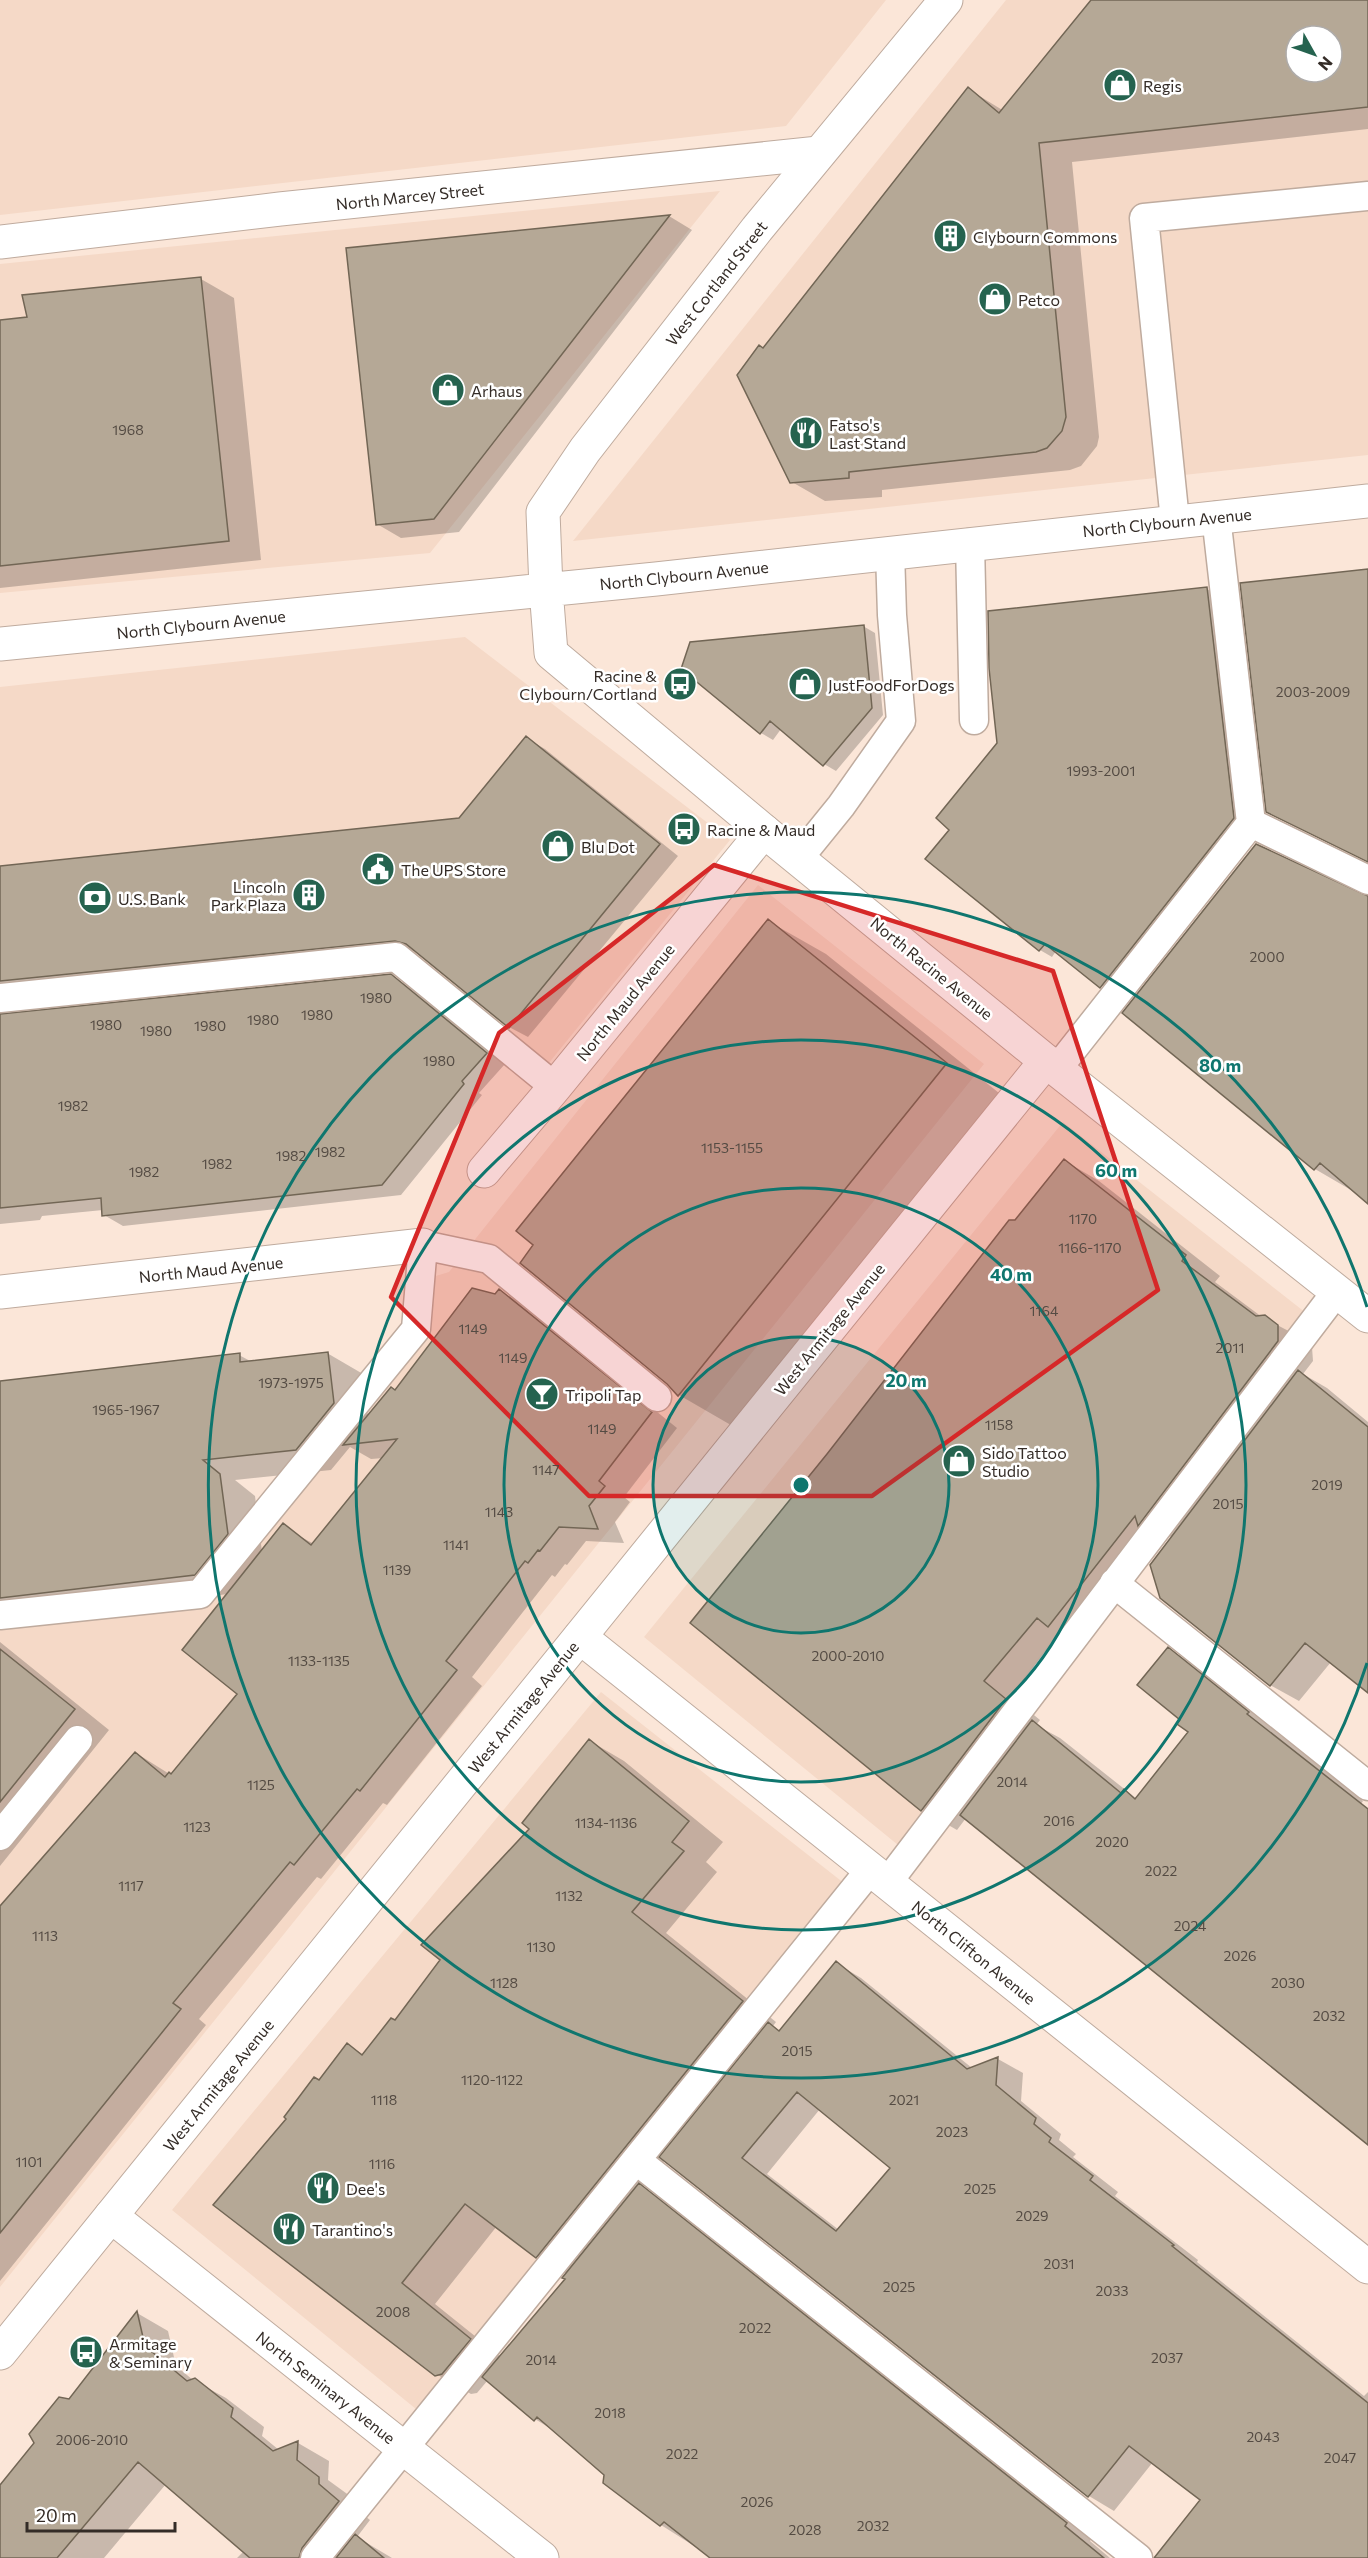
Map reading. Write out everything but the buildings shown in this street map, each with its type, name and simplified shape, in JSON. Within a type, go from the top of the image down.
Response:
[{"type":"main road","name":"West Cortland Street","points":[[546,589],[543,512],[585,450],[819,153],[946,0]]},
{"type":"main road","name":"North Marcey Street","points":[[0,242],[280,209],[819,153]]},
{"type":"main road","name":"North Clybourn Avenue","points":[[0,644],[546,589],[1368,501]]},
{"type":"main road","name":"North Racine Avenue","points":[[546,589],[551,653],[798,860],[1368,1316]]},
{"type":"main road","name":"North Maud Avenue","points":[[484,1171],[555,1088],[764,831]]},
{"type":"main road","name":"West Armitage Avenue","points":[[0,2353],[580,1637],[1052,1065]]},
{"type":"main road","name":"North Maud Avenue","points":[[0,1292],[423,1245]]},
{"type":"main road","name":"North Clifton Avenue","points":[[580,1637],[1368,2267]]},
{"type":"main road","name":"North Seminary Avenue","points":[[111,2217],[542,2558]]},
{"type":"lane","points":[[1175,521],[1144,218],[1368,196]]},
{"type":"lane","points":[[1052,1065],[1251,823],[1216,516]]},
{"type":"lane","points":[[970,543],[974,720]]},
{"type":"lane","points":[[798,860],[841,806],[901,721],[892,615],[890,552]]},
{"type":"lane","points":[[1251,823],[1368,880]]},
{"type":"lane","points":[[0,998],[396,957],[555,1088]]},
{"type":"lane","points":[[0,1615],[200,1594],[416,1329],[423,1245],[489,1259],[657,1397]]},
{"type":"lane","points":[[315,2558],[636,2160],[879,1876],[1114,1583],[1337,1291]]},
{"type":"lane","points":[[1114,1583],[1368,1786]]},
{"type":"lane","points":[[0,1836],[78,1740]]},
{"type":"lane","points":[[636,2160],[1138,2558]]},
{"type":"highlighted area","points":[[714,865],[1053,971],[1158,1290],[872,1496],[589,1496],[391,1297],[499,1033]]},
{"type":"shaded area","points":[[0,0],[886,0],[786,126],[0,215]]},
{"type":"shaded area","name":"Clybourn Commons","points":[[1006,0],[1368,0],[1368,455],[573,541]]},
{"type":"shaded area","points":[[720,191],[430,553],[0,593],[0,264]]},
{"type":"shaded area","name":"Lincoln Park Plaza","points":[[465,637],[730,840],[548,1064],[386,934],[0,970],[0,687]]},
{"type":"shaded area","points":[[758,885],[984,1064],[0,2287],[0,1615],[200,1594],[416,1322],[419,1281],[449,1272]]},
{"type":"shaded area","points":[[1063,1122],[1315,1320],[909,1854],[644,1637]]},
{"type":"shaded area","points":[[601,1692],[854,1891],[427,2418],[172,2210]]},
{"type":"place","name":"Regis","points":[[1120,85]]},
{"type":"place","name":"Clybourn Commons","points":[[950,236]]},
{"type":"place","name":"Petco","points":[[995,299]]},
{"type":"place","name":"Arhaus","points":[[448,390]]},
{"type":"place","name":"Fatso's Last Stand","points":[[806,433]]},
{"type":"place","name":"Racine & Clybourn/Cortland","points":[[680,684]]},
{"type":"place","name":"JustFoodForDogs","points":[[805,684]]},
{"type":"place","name":"Racine & Maud","points":[[684,829]]},
{"type":"place","name":"Blu Dot","points":[[558,846]]},
{"type":"place","name":"The UPS Store","points":[[378,869]]},
{"type":"place","name":"Lincoln Park Plaza","points":[[309,895]]},
{"type":"place","name":"U.S. Bank","points":[[95,898]]},
{"type":"place","name":"Tripoli Tap","points":[[542,1394]]},
{"type":"place","name":"Sido Tattoo Studio","points":[[959,1461]]},
{"type":"place","name":"Dee's","points":[[323,2188]]},
{"type":"place","name":"Tarantino's","points":[[289,2229]]},
{"type":"place","name":"Armitage & Seminary","points":[[86,2352]]}]
